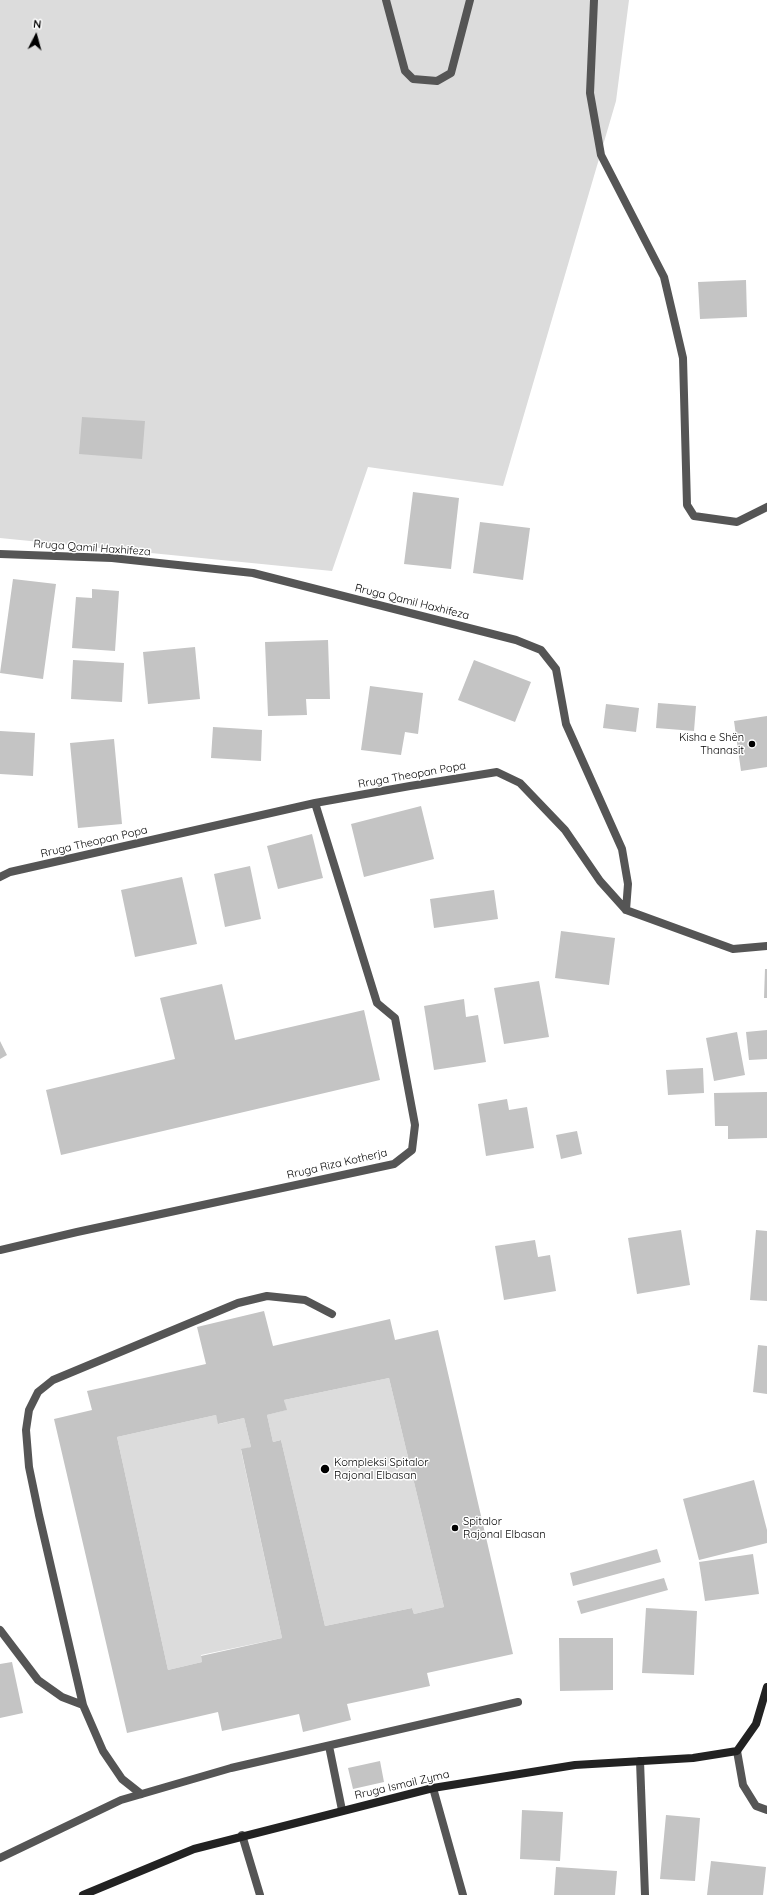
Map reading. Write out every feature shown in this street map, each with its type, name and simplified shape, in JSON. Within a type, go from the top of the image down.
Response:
[{"type":"main road","points":[[737,1751],[756,1724],[767,1687]]},
{"type":"main road","name":"Rruga Ismail Zyma","points":[[83,1895],[194,1849],[242,1835],[433,1788],[575,1765],[693,1758],[737,1751]]},
{"type":"street","points":[[386,0],[405,71],[413,79],[437,81],[451,73],[470,0]]},
{"type":"street","points":[[594,0],[590,93],[601,155],[664,276],[683,358],[687,505],[694,516],[737,522],[767,507]]},
{"type":"street","name":"Rruga Qamil Haxhifeza","points":[[0,554],[112,558],[253,573],[516,640],[541,650],[556,669],[566,724],[622,849],[628,884],[626,910]]},
{"type":"street","name":"Rruga Theopan Popa","points":[[0,877],[10,872],[315,803],[497,772],[520,783],[565,830],[600,881],[626,910],[732,950],[767,946]]},
{"type":"street","name":"Rruga Riza Kotherja","points":[[0,1250],[85,1230],[394,1164],[412,1150],[414,1125],[395,1018],[377,1003],[315,803]]},
{"type":"street","points":[[141,1794],[122,1779],[103,1751],[83,1705],[38,1515],[29,1466],[26,1430],[29,1410],[38,1392],[53,1380],[238,1303],[267,1296],[305,1300],[332,1314]]},
{"type":"street","points":[[0,1630],[38,1680],[62,1697],[83,1705]]},
{"type":"street","points":[[0,1858],[100,1808],[121,1800],[231,1768],[518,1702]]},
{"type":"street","points":[[329,1746],[342,1810]]},
{"type":"street","points":[[737,1751],[743,1785],[756,1806],[767,1810]]},
{"type":"street","points":[[640,1760],[645,1895]]},
{"type":"street","points":[[433,1788],[463,1895]]},
{"type":"street","points":[[242,1835],[260,1895]]},
{"type":"shaded area","points":[[0,0],[629,0],[616,101],[503,486],[368,467],[332,571],[0,538]]},
{"type":"shaded area","points":[[389,1378],[444,1607],[414,1614],[412,1608],[325,1626],[281,1440],[273,1442],[267,1415],[286,1410],[284,1400]]},
{"type":"shaded area","points":[[216,1415],[219,1424],[244,1418],[251,1447],[241,1450],[282,1638],[201,1655],[202,1662],[168,1670],[117,1437]]},
{"type":"building","points":[[746,280],[747,317],[700,319],[698,282]]},
{"type":"building","points":[[82,417],[145,421],[142,459],[79,454]]},
{"type":"building","points":[[413,492],[459,498],[451,569],[404,564]]},
{"type":"building","points":[[480,522],[530,528],[523,580],[473,573]]},
{"type":"building","points":[[13,579],[56,584],[43,679],[0,673]]},
{"type":"building","points":[[92,589],[119,591],[115,651],[72,648],[76,597],[92,598]]},
{"type":"building","points":[[328,640],[330,699],[306,699],[307,715],[268,716],[265,642]]},
{"type":"building","points":[[195,647],[200,699],[148,704],[143,652]]},
{"type":"building","points":[[73,660],[124,663],[122,702],[71,699]]},
{"type":"building","points":[[474,660],[531,682],[515,722],[458,700]]},
{"type":"building","points":[[370,686],[423,693],[418,734],[405,732],[401,755],[361,750]]},
{"type":"building","points":[[658,703],[696,706],[694,731],[656,728]]},
{"type":"building","points":[[606,704],[639,708],[636,732],[603,728]]},
{"type":"building","name":"Kisha e Shën Thanasit","points":[[767,716],[767,767],[741,771],[734,721]]},
{"type":"building","points":[[213,727],[262,730],[261,761],[211,758]]},
{"type":"building","points":[[0,731],[35,733],[33,776],[0,774]]},
{"type":"building","points":[[114,739],[122,824],[78,828],[70,743]]},
{"type":"building","points":[[421,806],[434,859],[364,877],[351,824]]},
{"type":"building","points":[[312,834],[323,878],[278,889],[267,846]]},
{"type":"building","points":[[250,866],[261,919],[225,927],[214,874]]},
{"type":"building","points":[[182,877],[197,944],[135,957],[121,890]]},
{"type":"building","points":[[494,890],[498,919],[434,928],[430,899]]},
{"type":"building","points":[[561,931],[615,938],[609,985],[555,978]]},
{"type":"building","points":[[765,969],[767,969],[767,998],[764,998]]},
{"type":"building","points":[[539,981],[549,1037],[504,1044],[494,988]]},
{"type":"building","points":[[222,984],[235,1040],[364,1010],[380,1080],[61,1155],[46,1090],[175,1059],[160,998]]},
{"type":"building","points":[[464,999],[466,1017],[478,1015],[486,1062],[434,1070],[424,1006]]},
{"type":"building","points":[[767,1030],[767,1059],[749,1060],[746,1032]]},
{"type":"building","points":[[737,1032],[745,1075],[714,1081],[706,1038]]},
{"type":"building","points":[[0,1041],[7,1055],[0,1059]]},
{"type":"building","points":[[703,1068],[704,1093],[668,1095],[666,1070]]},
{"type":"building","points":[[767,1092],[767,1138],[728,1139],[728,1126],[715,1126],[714,1093]]},
{"type":"building","points":[[507,1099],[509,1110],[527,1107],[534,1148],[486,1156],[478,1104]]},
{"type":"building","points":[[577,1131],[582,1154],[561,1159],[556,1135]]},
{"type":"building","points":[[681,1230],[690,1285],[637,1294],[628,1238]]},
{"type":"building","points":[[756,1230],[767,1231],[767,1301],[750,1300]]},
{"type":"building","points":[[535,1240],[538,1257],[550,1255],[556,1291],[504,1300],[495,1246]]},
{"type":"building","name":"Spitalor Rajonal Elbasan","points":[[264,1311],[273,1346],[390,1319],[395,1340],[438,1330],[513,1654],[427,1673],[430,1686],[347,1704],[351,1720],[303,1732],[299,1714],[222,1731],[218,1712],[127,1733],[54,1419],[92,1410],[87,1391],[206,1364],[197,1327]],"holes":[[[389,1378],[444,1607],[414,1614],[412,1608],[325,1626],[281,1440],[273,1442],[267,1415],[287,1410],[284,1400]],[[216,1415],[218,1424],[244,1418],[251,1447],[241,1449],[282,1638],[201,1656],[202,1662],[168,1670],[117,1437]]]},
{"type":"building","points":[[758,1345],[767,1346],[767,1394],[753,1392]]},
{"type":"building","points":[[754,1480],[767,1530],[767,1543],[699,1560],[683,1499]]},
{"type":"building","points":[[657,1549],[661,1562],[573,1586],[570,1573]]},
{"type":"building","points":[[753,1554],[759,1594],[705,1601],[699,1562]]},
{"type":"building","points":[[664,1578],[668,1590],[581,1614],[577,1601]]},
{"type":"building","points":[[646,1608],[697,1611],[694,1675],[642,1673]]},
{"type":"building","points":[[559,1638],[613,1638],[613,1690],[560,1691]]},
{"type":"building","points":[[12,1662],[23,1713],[0,1718],[0,1664]]},
{"type":"building","points":[[380,1761],[384,1782],[353,1789],[348,1768]]},
{"type":"building","points":[[522,1810],[563,1812],[560,1861],[520,1859]]},
{"type":"building","points":[[666,1815],[700,1818],[695,1881],[660,1879]]},
{"type":"building","points":[[711,1861],[766,1867],[763,1895],[707,1895]]},
{"type":"building","points":[[556,1867],[617,1871],[615,1895],[554,1895]]},
{"type":"place","name":"Kisha e Shën Thanasit","points":[[752,744]]},
{"type":"place","name":"Kompleksi Spitalor Rajonal Elbasan","points":[[325,1469]]},
{"type":"place","name":"Spitalor Rajonal Elbasan","points":[[455,1528]]}]
